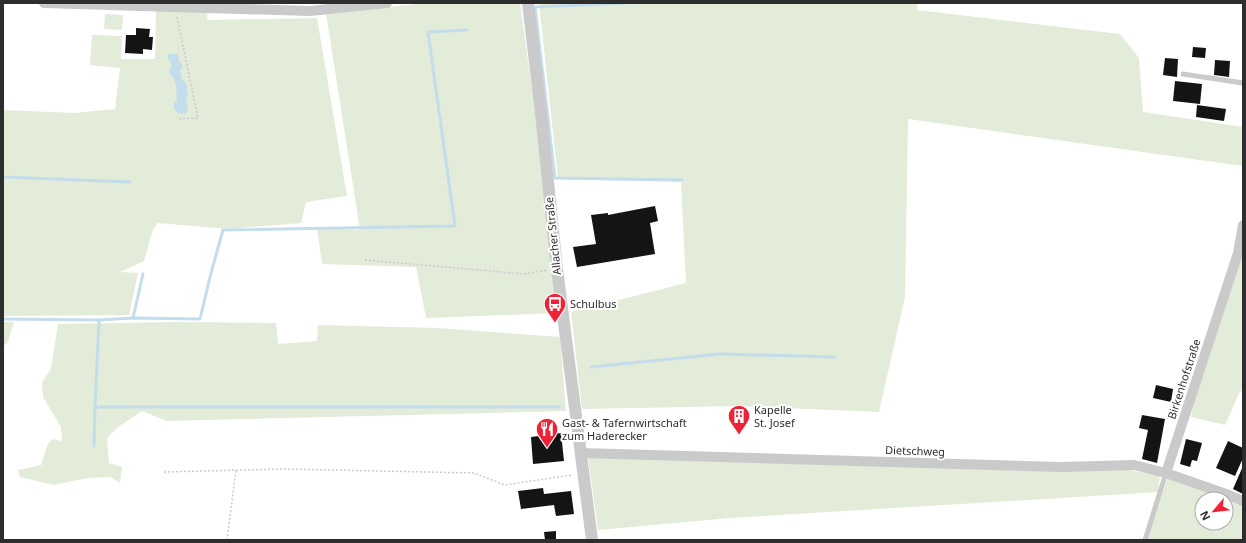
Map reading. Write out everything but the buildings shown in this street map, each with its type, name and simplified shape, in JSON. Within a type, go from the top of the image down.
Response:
[{"type":"street","points":[[44,3],[310,11],[387,3]]},
{"type":"street","name":"Allacher Straße","points":[[528,3],[557,269],[592,540]]},
{"type":"street","name":"Birkenhofstraße","points":[[1166,473],[1238,253],[1243,225]]},
{"type":"street","name":"Dietschweg","points":[[582,458],[1061,467],[1134,465],[1166,473],[1243,501]]},
{"type":"lane","points":[[1183,74],[1243,83]]},
{"type":"lane","name":"Birkenhofstraße","points":[[1145,540],[1166,473]]},
{"type":"path","points":[[175,7],[198,118],[178,119]]},
{"type":"path","points":[[365,260],[524,274],[557,269]]},
{"type":"path","points":[[164,472],[283,469],[474,473],[505,485],[572,475],[582,458]]},
{"type":"path","points":[[228,540],[236,470]]},
{"type":"green space","points":[[429,3],[520,3],[557,269],[558,313],[426,318],[416,267],[322,264],[317,228],[360,230],[326,13]]},
{"type":"green space","points":[[539,3],[917,3],[917,10],[1120,34],[1139,58],[1143,112],[1243,127],[1243,166],[908,119],[905,297],[879,412],[737,406],[582,409],[571,312],[686,283],[681,182],[558,179]]},
{"type":"green space","points":[[208,8],[207,20],[317,18],[347,196],[306,202],[301,223],[228,229],[158,223],[153,229],[144,261],[120,272],[138,273],[129,315],[3,316],[3,110],[74,113],[115,109],[120,68],[90,65],[92,35],[122,36],[121,59],[155,59],[156,9]]},
{"type":"green space","points":[[105,14],[123,15],[122,30],[104,29]]},
{"type":"green space","points":[[1243,243],[1243,392],[1240,391],[1225,425],[1191,417],[1195,393]]},
{"type":"green space","points":[[3,322],[14,322],[8,342],[3,347]]},
{"type":"green space","points":[[178,322],[276,323],[278,344],[317,341],[318,325],[437,328],[560,337],[566,411],[167,421],[142,411],[118,427],[107,438],[109,463],[122,467],[120,483],[110,477],[87,478],[54,485],[20,477],[18,470],[41,465],[47,446],[52,439],[62,441],[61,427],[43,397],[42,382],[51,369],[58,324]]},
{"type":"green space","points":[[588,457],[1126,470],[1160,475],[1158,492],[730,518],[598,530]]},
{"type":"green space","points":[[1168,478],[1205,491],[1194,491],[1194,531],[1234,531],[1234,502],[1243,506],[1243,540],[1126,540],[1147,537]]},
{"type":"water","points":[[168,54],[178,54],[179,61],[182,64],[183,68],[180,70],[182,80],[186,83],[188,95],[186,100],[188,110],[185,114],[178,113],[174,109],[174,102],[177,100],[176,86],[174,79],[169,72],[171,64],[168,59]]},
{"type":"waterway","points":[[626,3],[535,7],[555,178],[682,180]]},
{"type":"waterway","points":[[3,319],[200,319],[223,230],[455,226],[428,32],[467,30]]},
{"type":"waterway","points":[[3,177],[130,182]]},
{"type":"waterway","points":[[133,318],[143,274]]},
{"type":"waterway","points":[[94,446],[99,320]]},
{"type":"waterway","points":[[591,367],[720,354],[835,357]]},
{"type":"waterway","points":[[95,407],[559,407]]},
{"type":"place","name":"Schulbus","points":[[555,324]]},
{"type":"place","name":"Kapelle St. Josef","points":[[739,436]]},
{"type":"place","name":"Gast- & Tafernwirtschaft zum Haderecker","points":[[547,448]]}]
